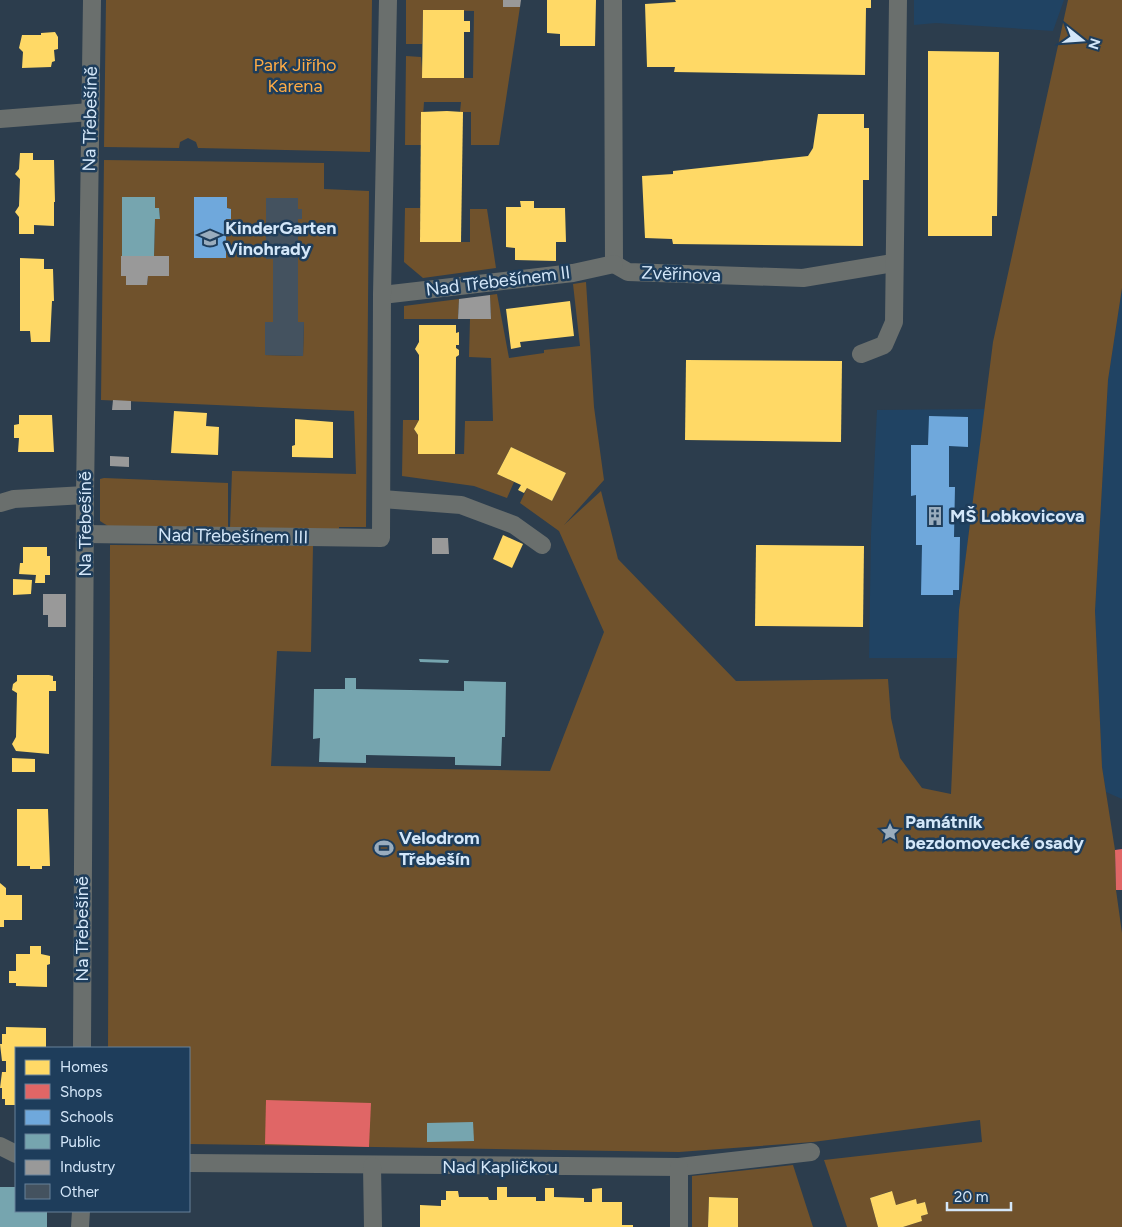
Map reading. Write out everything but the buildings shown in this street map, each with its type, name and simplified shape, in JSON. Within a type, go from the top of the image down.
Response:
[{"type":"street","name":"Na Třebešíně","points":[[82,1047],[85,495],[92,0]]},
{"type":"street","points":[[388,0],[382,295],[382,499],[461,505],[514,525],[542,545]]},
{"type":"street","points":[[613,0],[614,264]]},
{"type":"street","points":[[861,354],[884,345],[894,322],[893,263],[898,0]]},
{"type":"street","points":[[0,119],[90,112]]},
{"type":"street","name":"Zvěřinova","points":[[614,264],[628,272],[803,278],[893,263]]},
{"type":"street","name":"Nad Třebešínem II","points":[[382,295],[573,272],[614,264]]},
{"type":"street","points":[[0,504],[14,499],[85,495]]},
{"type":"street","name":"Nad Třebešínem III","points":[[85,534],[381,538],[382,499]]},
{"type":"street","points":[[0,1146],[15,1154]]},
{"type":"street","name":"Nad Kapličkou","points":[[190,1163],[372,1166],[680,1167],[811,1152]]},
{"type":"street","points":[[372,1166],[373,1227]]},
{"type":"street","points":[[679,1227],[680,1167]]},
{"type":"street","points":[[80,1212],[80,1227]]},
{"type":"shaded area","points":[[914,0],[1064,0],[1053,31],[936,23],[914,25]]},
{"type":"shaded area","points":[[1122,288],[1122,799],[1106,792],[1102,767],[1095,611],[1108,380]]},
{"type":"shaded area","points":[[985,409],[959,610],[957,658],[869,658],[871,535],[877,410]]},
{"type":"green space","name":"Park Jiřího Karena","points":[[106,0],[372,0],[370,152],[198,148],[196,142],[188,138],[180,142],[179,148],[104,147]]},
{"type":"green space","points":[[406,0],[503,0],[503,7],[520,7],[499,145],[471,145],[471,112],[460,112],[461,102],[424,102],[421,145],[405,145],[406,56],[421,57],[423,78],[473,78],[474,11],[423,10],[422,44],[406,44]]},
{"type":"green space","points":[[1068,0],[1122,0],[1122,288],[1108,380],[1095,611],[1102,767],[1115,850],[1116,890],[1122,933],[1122,1227],[903,1227],[922,1221],[921,1216],[928,1214],[925,1202],[917,1204],[916,1200],[896,1205],[891,1191],[870,1198],[878,1227],[847,1227],[824,1160],[982,1142],[980,1120],[813,1142],[679,1152],[190,1144],[190,1047],[108,1047],[110,545],[313,546],[311,652],[277,651],[271,766],[550,771],[604,632],[559,531],[520,503],[527,488],[552,501],[566,473],[511,447],[497,474],[514,482],[507,498],[474,486],[402,476],[403,420],[419,420],[414,429],[418,435],[419,454],[464,454],[465,421],[493,421],[491,358],[469,357],[470,319],[491,319],[490,295],[497,294],[509,358],[544,353],[544,350],[580,346],[573,284],[586,282],[594,407],[604,480],[564,525],[601,491],[618,559],[736,681],[888,679],[891,718],[900,758],[922,788],[951,794],[959,610],[993,342]]},
{"type":"green space","points":[[104,160],[324,163],[324,189],[369,191],[366,527],[339,527],[339,531],[230,528],[232,471],[356,474],[354,411],[101,400]],"holes":[[[122,197],[155,197],[155,208],[159,209],[160,219],[155,219],[154,256],[169,256],[169,276],[148,276],[147,285],[126,285],[126,276],[121,276]],[[194,197],[231,209],[231,219],[226,219],[226,258],[194,258]],[[266,198],[298,198],[298,209],[302,209],[301,219],[298,219],[298,322],[304,322],[303,356],[265,355],[265,322],[273,322],[273,259],[266,258]]]},
{"type":"green space","points":[[405,208],[420,208],[420,242],[470,242],[470,209],[487,209],[496,268],[423,278],[404,262]]},
{"type":"green space","points":[[459,299],[458,319],[404,319],[404,306]]},
{"type":"green space","points":[[100,479],[228,483],[228,528],[111,528],[100,521]]},
{"type":"green space","points":[[793,1165],[813,1227],[738,1227],[738,1198],[709,1197],[708,1227],[692,1227],[692,1176]]},
{"type":"place","name":"KinderGarten Vinohrady","points":[[210,238]]},
{"type":"place","name":"MŠ Lobkovicova","points":[[935,516]]},
{"type":"place","name":"Památník bezdomovecké osady","points":[[890,832]]},
{"type":"place","name":"Velodrom Třebešín","points":[[384,848]]}]
